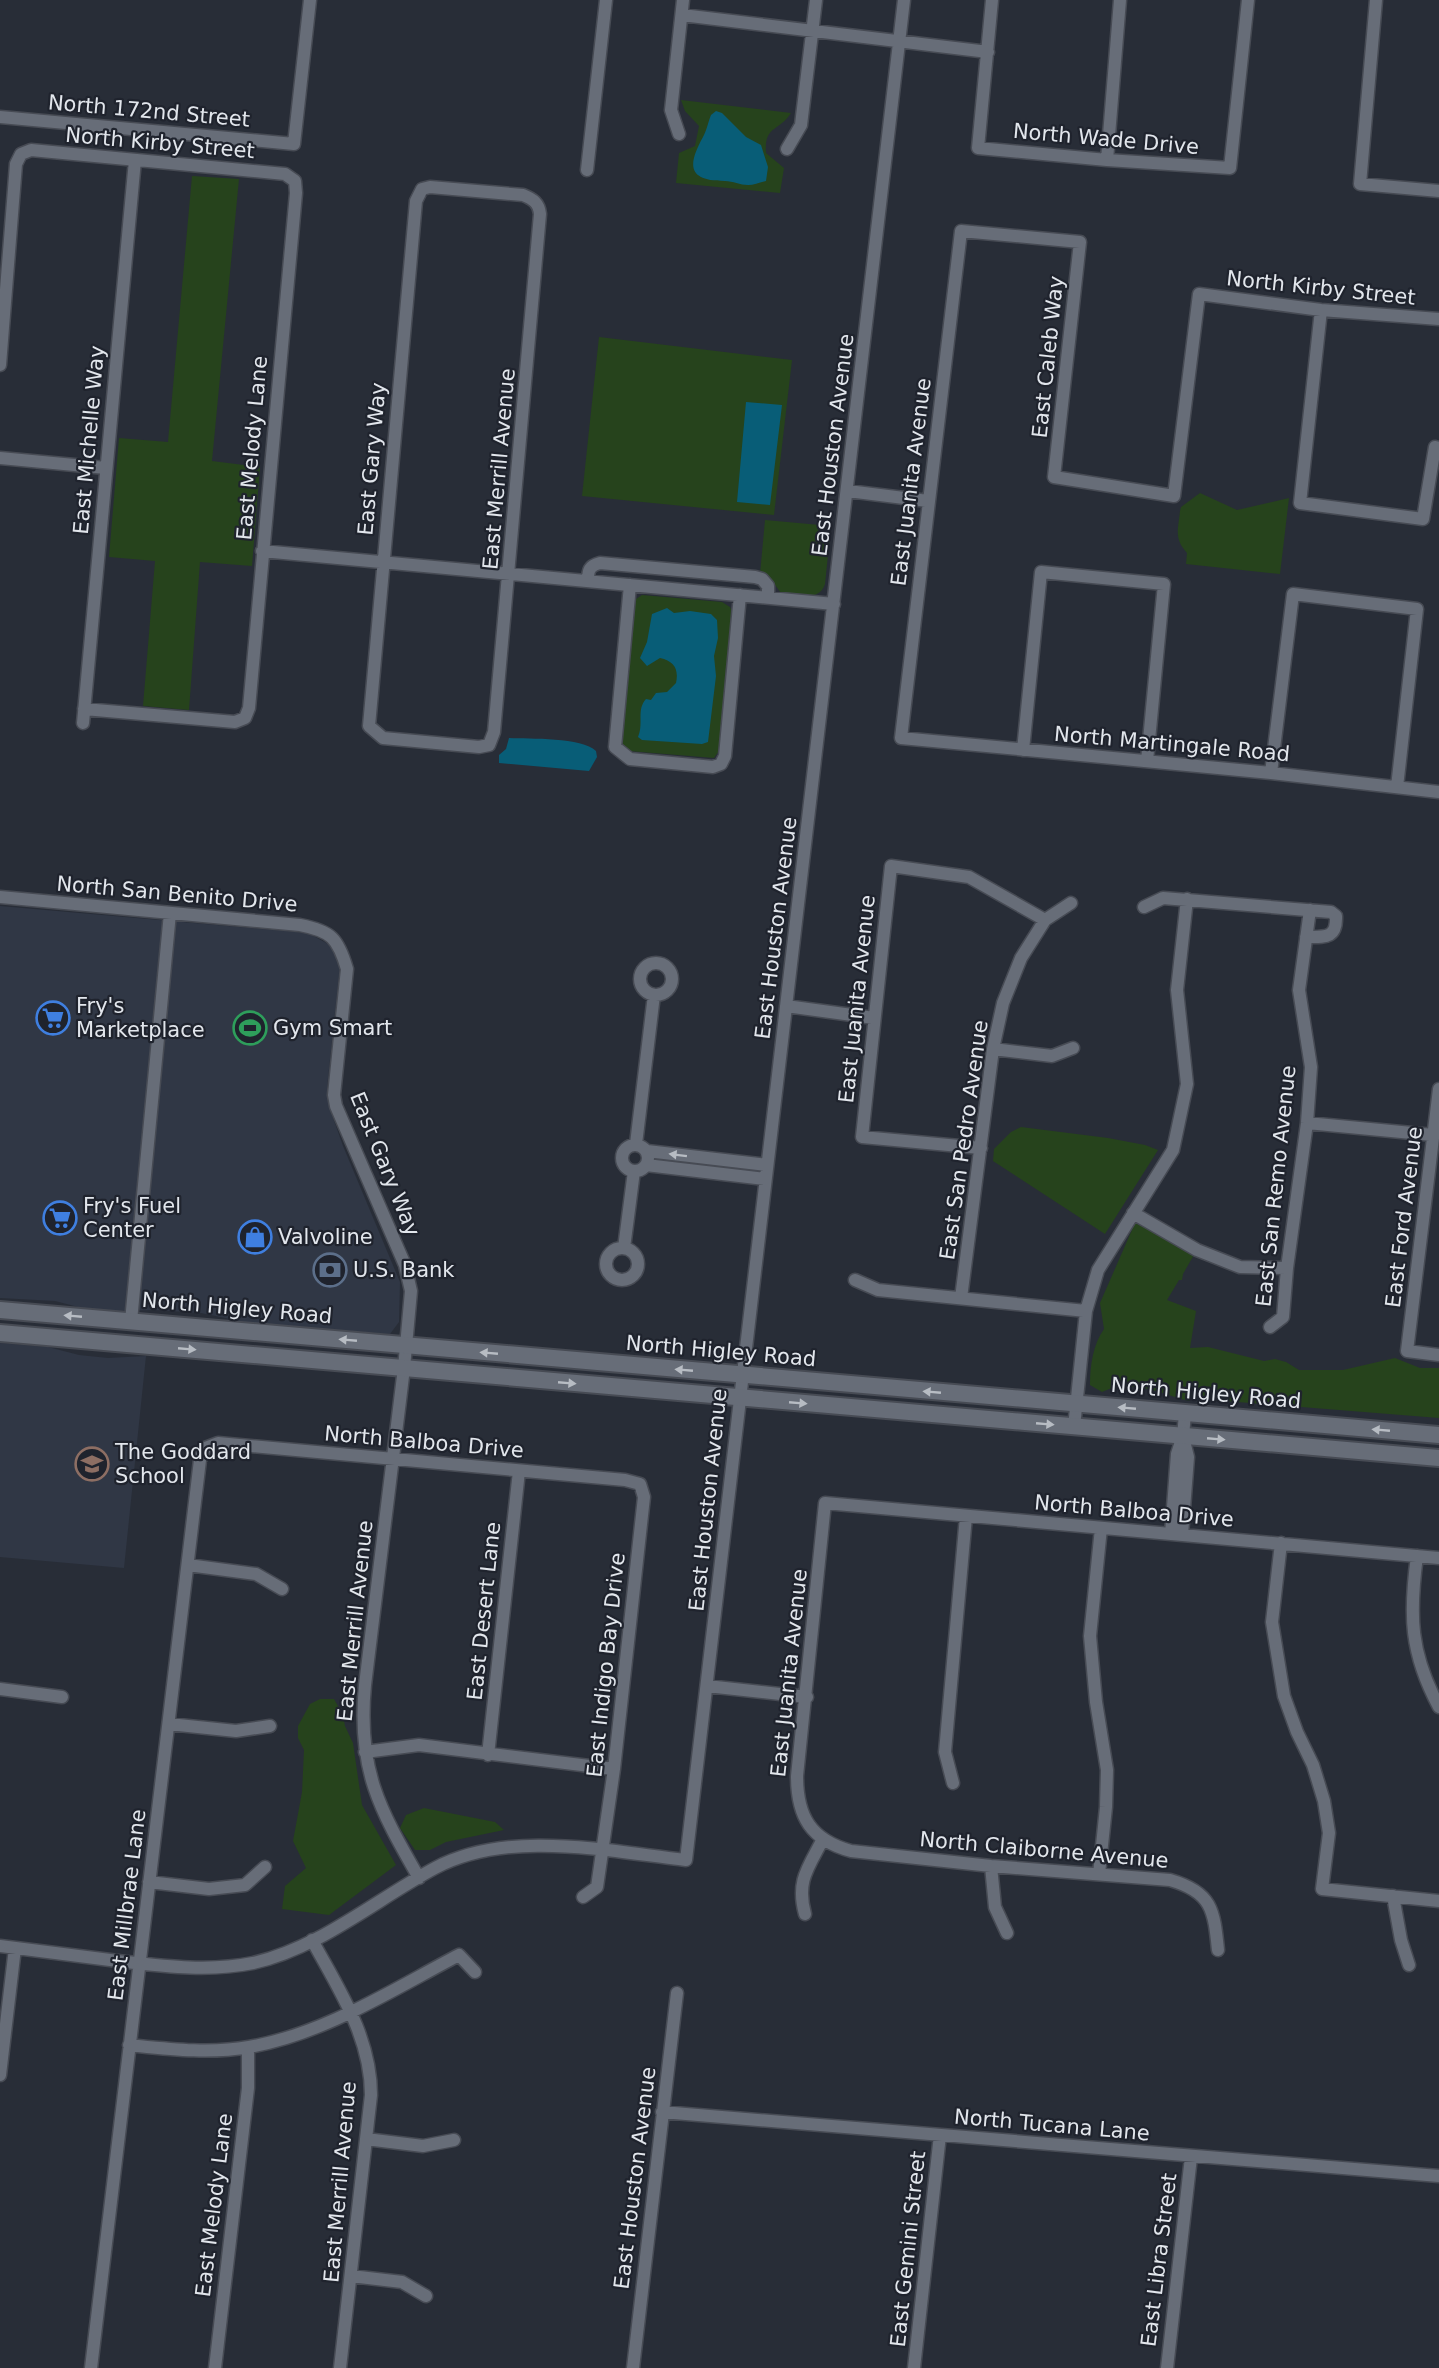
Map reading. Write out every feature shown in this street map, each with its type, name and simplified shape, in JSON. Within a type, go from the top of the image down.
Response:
[{"type":"main road","name":"North Higley Road","points":[[0,1310],[131,1321],[740,1398],[1439,1458]]},
{"type":"main road","points":[[129,1344],[131,1321]]},
{"type":"main road","name":"North Higley Road","points":[[0,1333],[129,1344],[742,1375],[1439,1435]]},
{"type":"street","name":"North 172nd Street","points":[[0,117],[294,144],[310,0]]},
{"type":"street","points":[[587,170],[606,0]]},
{"type":"street","points":[[679,134],[671,110],[683,0]]},
{"type":"street","points":[[787,149],[801,125],[816,0]]},
{"type":"street","name":"East Houston Avenue","points":[[602,1851],[686,1860],[904,0]]},
{"type":"street","points":[[682,15],[988,52],[992,0]]},
{"type":"street","points":[[1107,160],[1120,0]]},
{"type":"street","name":"North Wade Drive","points":[[988,52],[978,148],[1230,168],[1248,0]]},
{"type":"street","points":[[1376,0],[1360,184],[1439,191]]},
{"type":"street","name":"North Kirby Street","points":[[0,365],[16,164],[21,154],[31,150],[285,174],[295,181]]},
{"type":"street","name":"East Michelle Way","points":[[83,723],[135,160]]},
{"type":"street","name":"East Melody Lane","points":[[84,709],[235,722],[245,718],[249,708],[294,217],[295,181]]},
{"type":"street","name":"East Gary Way","points":[[489,745],[479,747],[383,738],[369,726],[416,201],[422,189],[430,187],[523,195],[531,198]]},
{"type":"street","name":"East Merrill Avenue","points":[[489,745],[494,732],[540,214],[539,207],[531,198]]},
{"type":"street","name":"East Juanita Avenue","points":[[901,738],[961,231],[1080,242]]},
{"type":"street","name":"East Caleb Way","points":[[1080,242],[1054,477],[1174,496]]},
{"type":"street","name":"North Kirby Street","points":[[1174,496],[1199,294],[1321,310],[1439,320]]},
{"type":"street","points":[[1321,310],[1300,503],[1422,519],[1437,448]]},
{"type":"street","points":[[0,458],[106,468]]},
{"type":"street","points":[[848,491],[928,501]]},
{"type":"street","points":[[262,551],[834,604]]},
{"type":"street","points":[[588,581],[592,565],[600,563],[755,577],[762,579],[768,586],[768,598]]},
{"type":"street","points":[[1023,750],[1041,572],[1164,584],[1147,761]]},
{"type":"street","points":[[630,585],[615,747],[630,759],[713,767],[721,764],[725,756],[740,595]]},
{"type":"street","points":[[1271,773],[1293,594],[1417,609],[1397,787]]},
{"type":"street","name":"North Martingale Road","points":[[901,738],[1271,773],[1439,792]]},
{"type":"street","name":"East Juanita Avenue","points":[[981,1148],[862,1137],[891,866],[969,877],[1045,920]]},
{"type":"street","name":"North San Benito Drive","points":[[0,897],[320,929],[331,936],[342,950]]},
{"type":"street","points":[[1144,907],[1163,898],[1331,912],[1335,915],[1336,925],[1333,932],[1325,936],[1306,937]]},
{"type":"street","points":[[1074,1427],[1086,1311],[1098,1270],[1173,1150],[1187,1084],[1177,990],[1187,900]]},
{"type":"street","name":"East San Pedro Avenue","points":[[961,1298],[993,1049],[1003,1003],[1021,958],[1045,920],[1071,903]]},
{"type":"street","name":"East San Remo Avenue","points":[[1270,1327],[1283,1317],[1306,1123],[1311,1067],[1299,990],[1310,910]]},
{"type":"street","points":[[131,1321],[170,913]]},
{"type":"street","name":"East Gary Way","points":[[342,950],[347,969],[334,1095],[336,1106],[408,1275],[411,1291],[405,1357]]},
{"type":"street","points":[[654,995],[641,1148],[648,1158],[641,1170],[634,1171],[623,1165],[621,1156],[628,1146],[641,1148],[767,1165]]},
{"type":"street","points":[[786,1006],[874,1018]]},
{"type":"street","points":[[993,1049],[1052,1056],[1073,1048]]},
{"type":"street","name":"East Ford Avenue","points":[[1439,1089],[1407,1351],[1439,1355]]},
{"type":"street","points":[[1306,1123],[1433,1135]]},
{"type":"street","points":[[646,1165],[765,1179]]},
{"type":"street","points":[[624,1248],[634,1171]]},
{"type":"street","points":[[1133,1213],[1197,1250],[1240,1267],[1287,1268]]},
{"type":"street","points":[[855,1280],[878,1290],[1086,1311]]},
{"type":"street","name":"East Merrill Avenue","points":[[405,1357],[365,1685],[362,1728],[365,1752],[379,1804],[419,1878]]},
{"type":"street","points":[[1176,1534],[1188,1457],[1183,1436],[1185,1413]]},
{"type":"street","name":"North Balboa Drive","points":[[205,1448],[218,1443],[625,1480],[640,1484]]},
{"type":"street","name":"East Millbrae Lane","points":[[91,2368],[200,1460],[205,1448]]},
{"type":"street","name":"East Desert Lane","points":[[488,1755],[519,1471]]},
{"type":"street","name":"East Indigo Bay Drive","points":[[583,1897],[597,1887],[614,1769],[644,1497],[640,1484]]},
{"type":"street","name":"East Juanita Avenue","points":[[823,1839],[810,1827],[802,1813],[797,1795],[797,1776],[807,1697],[825,1503]]},
{"type":"street","name":"North Balboa Drive","points":[[825,1503],[1439,1557]]},
{"type":"street","points":[[953,1783],[945,1752],[966,1516]]},
{"type":"street","points":[[1099,1874],[1106,1807],[1107,1770],[1096,1702],[1090,1636],[1101,1528]]},
{"type":"street","points":[[1281,1544],[1272,1622],[1284,1696],[1297,1732],[1313,1765],[1324,1801],[1329,1833],[1322,1889],[1439,1901]]},
{"type":"street","points":[[1417,1556],[1411,1600],[1412,1629],[1418,1659],[1439,1707]]},
{"type":"street","points":[[188,1565],[256,1574],[282,1589]]},
{"type":"street","points":[[707,1686],[807,1697]]},
{"type":"street","points":[[0,1689],[62,1697]]},
{"type":"street","points":[[169,1724],[236,1731],[270,1726]]},
{"type":"street","points":[[365,1752],[419,1745],[614,1769]]},
{"type":"street","points":[[805,1914],[800,1897],[802,1881],[823,1839]]},
{"type":"street","name":"North Claiborne Avenue","points":[[823,1839],[836,1847],[851,1851],[991,1866],[1170,1880],[1190,1886],[1204,1898],[1213,1911],[1218,1950]]},
{"type":"street","points":[[0,1946],[199,1969],[237,1966],[276,1956],[312,1940],[435,1868],[454,1860],[493,1849],[531,1845],[602,1851]]},
{"type":"street","points":[[991,1866],[995,1907],[1007,1933]]},
{"type":"street","points":[[149,1882],[209,1889],[245,1885],[265,1867]]},
{"type":"street","points":[[1393,1896],[1401,1940],[1409,1965]]},
{"type":"street","name":"East Merrill Avenue","points":[[312,1940],[363,2039],[371,2077],[371,2095],[340,2368]]},
{"type":"street","points":[[0,2075],[15,1948]]},
{"type":"street","points":[[129,2045],[197,2050],[248,2047],[305,2032],[459,1955],[475,1972]]},
{"type":"street","name":"East Houston Avenue","points":[[633,2368],[677,1993]]},
{"type":"street","name":"East Melody Lane","points":[[215,2368],[248,2088],[248,2047]]},
{"type":"street","name":"North Tucana Lane","points":[[662,2112],[1439,2176]]},
{"type":"street","name":"East Gemini Street","points":[[914,2368],[940,2135]]},
{"type":"street","points":[[366,2139],[423,2146],[454,2140]]},
{"type":"street","name":"East Libra Street","points":[[1167,2368],[1191,2157]]},
{"type":"street","points":[[351,2276],[402,2282],[426,2296]]},
{"type":"shaded area","points":[[0,906],[308,933],[328,944],[336,952],[340,965],[327,1088],[330,1109],[343,1146],[400,1282],[399,1322],[390,1334],[250,1323],[201,1313],[155,1310],[113,1311],[82,1308],[55,1301],[0,1298]]},
{"type":"shaded area","points":[[0,1343],[48,1347],[79,1355],[108,1358],[146,1356],[124,1568],[0,1557]]},
{"type":"green space","points":[[681,100],[791,113],[770,133],[766,144],[766,153],[784,168],[780,193],[676,183],[679,153],[695,146],[699,126],[685,111]]},
{"type":"green space","points":[[192,176],[239,179],[212,461],[260,467],[252,566],[200,562],[189,710],[143,706],[155,561],[109,557],[119,438],[168,442]]},
{"type":"green space","points":[[599,337],[792,360],[774,515],[582,496]]},
{"type":"green space","points":[[1200,493],[1237,510],[1289,498],[1280,574],[1186,564],[1187,553],[1180,543],[1178,534],[1180,511],[1181,507]]},
{"type":"green space","points":[[765,520],[831,526],[825,584],[818,594],[806,596],[781,593],[770,578],[760,574]]},
{"type":"green space","points":[[642,595],[722,602],[730,607],[732,612],[719,751],[714,758],[629,751],[621,742],[635,605],[636,599]]},
{"type":"green space","points":[[1021,1127],[1108,1138],[1145,1145],[1158,1150],[1105,1234],[993,1161],[994,1149],[1011,1132]]},
{"type":"green space","points":[[1135,1223],[1195,1253],[1182,1280],[1179,1280],[1167,1300],[1196,1311],[1190,1348],[1208,1347],[1264,1361],[1275,1359],[1286,1362],[1299,1370],[1343,1370],[1395,1358],[1420,1368],[1439,1368],[1439,1418],[1200,1399],[1200,1391],[1189,1401],[1145,1388],[1124,1386],[1102,1392],[1090,1385],[1093,1356],[1097,1341],[1104,1329],[1100,1303]]},
{"type":"green space","points":[[320,1699],[334,1699],[343,1715],[345,1726],[353,1743],[362,1805],[396,1865],[329,1915],[282,1909],[285,1886],[306,1868],[293,1841],[302,1792],[304,1750],[298,1738],[298,1726],[310,1704]]},
{"type":"green space","points":[[424,1808],[495,1822],[504,1830],[446,1842],[430,1850],[415,1850],[400,1828],[406,1815]]},
{"type":"water","points":[[716,111],[722,113],[746,137],[761,145],[768,167],[766,181],[745,185],[704,178],[694,170],[694,156],[706,132],[711,115]]},
{"type":"water","points":[[746,402],[782,405],[770,505],[737,502]]},
{"type":"water","points":[[667,608],[674,613],[690,611],[711,614],[717,620],[718,638],[714,656],[716,676],[708,742],[702,744],[642,740],[638,737],[643,703],[646,699],[651,700],[656,693],[667,692],[676,683],[676,670],[669,661],[660,658],[647,666],[640,658],[647,642],[652,614]]},
{"type":"water","points":[[509,738],[579,743],[596,751],[597,757],[589,771],[499,763],[499,755],[506,749]]},
{"type":"place","name":"Fry's Marketplace","points":[[53,1018]]},
{"type":"place","name":"Gym Smart","points":[[250,1028]]},
{"type":"place","name":"Fry's Fuel Center","points":[[60,1218]]},
{"type":"place","name":"Valvoline","points":[[255,1237]]},
{"type":"place","name":"U.S. Bank","points":[[330,1270]]},
{"type":"place","name":"The Goddard School","points":[[92,1464]]}]
